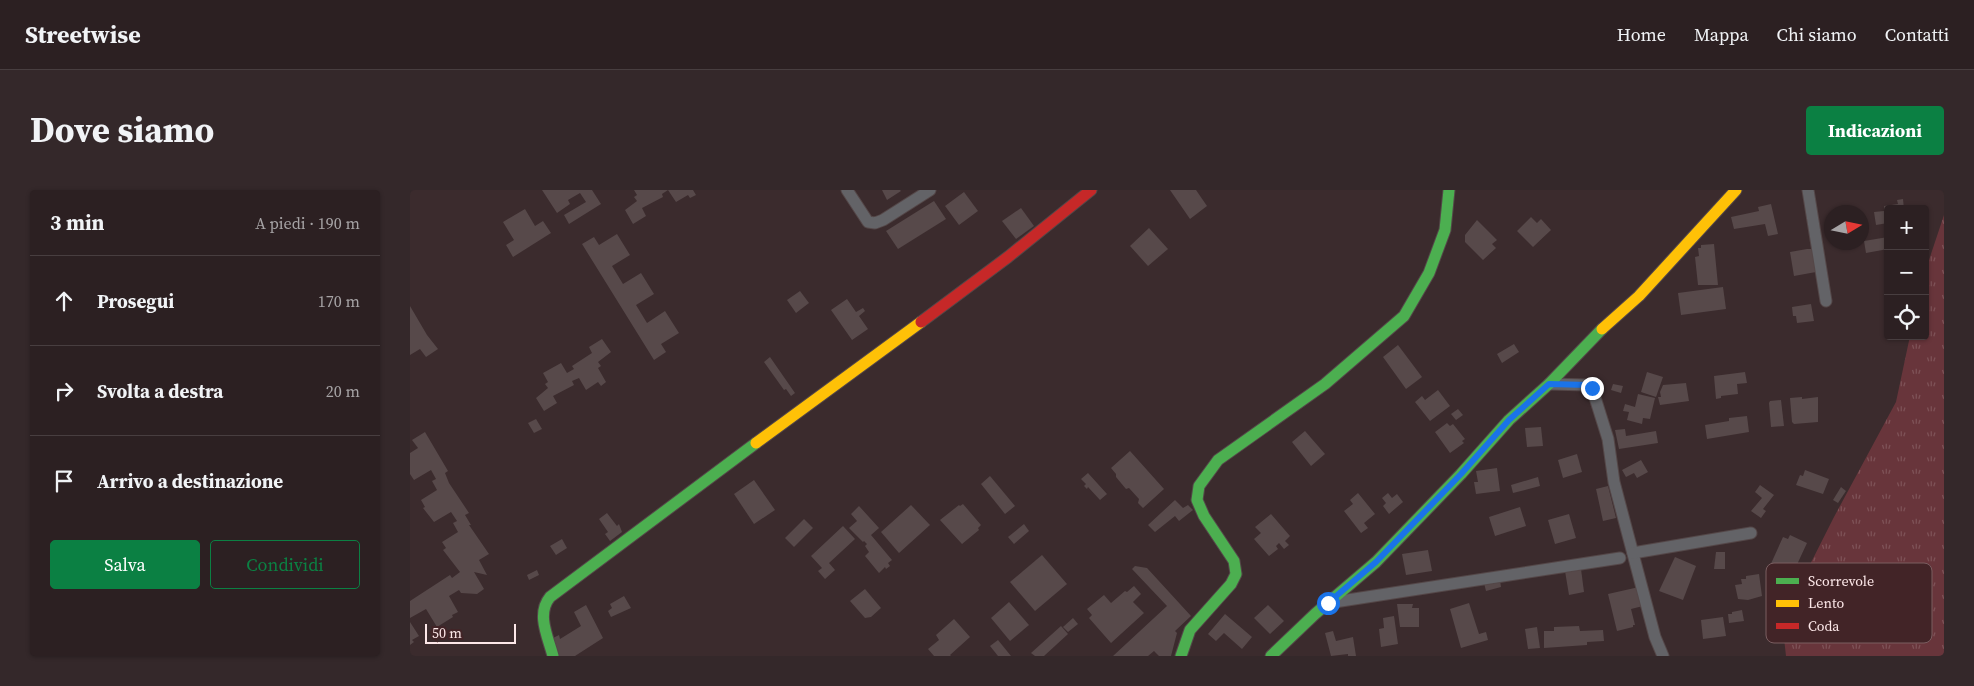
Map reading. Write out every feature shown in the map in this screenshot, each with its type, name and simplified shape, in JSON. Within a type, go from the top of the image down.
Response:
[{"type":"street","points":[[847,190],[868,222],[875,223],[883,220],[930,190]]},
{"type":"street","points":[[553,656],[546,631],[543,608],[548,598],[1008,256],[1091,190]]},
{"type":"street","points":[[1181,656],[1190,630],[1231,584],[1236,574],[1234,561],[1204,516],[1198,500],[1199,486],[1218,460],[1325,384],[1404,316],[1429,273],[1442,239],[1445,230],[1449,190]]},
{"type":"street","points":[[1271,656],[1376,562],[1461,474],[1509,420],[1549,384],[1600,331],[1639,296],[1736,190]]},
{"type":"street","points":[[1808,190],[1826,301]]},
{"type":"street","points":[[1549,384],[1588,385],[1592,388],[1608,439],[1614,482],[1655,637],[1663,656]]},
{"type":"street","points":[[1633,553],[1751,533]]},
{"type":"street","points":[[1328,603],[1620,558]]},
{"type":"green space","points":[[1944,215],[1944,656],[1786,656],[1785,643],[1932,643],[1932,563],[1811,563],[1896,402],[1909,340],[1929,340],[1929,260]]},
{"type":"building","points":[[542,190],[592,190],[601,204],[569,224],[564,215],[586,202],[580,193],[568,200],[570,204],[557,213]]},
{"type":"building","points":[[634,190],[668,190],[662,194],[663,197],[642,208],[646,216],[633,224],[625,210],[637,201],[634,197],[637,195]]},
{"type":"building","points":[[668,190],[693,190],[696,195],[690,198],[688,195],[676,202]]},
{"type":"building","points":[[882,190],[900,190],[901,191],[887,200]]},
{"type":"building","points":[[1170,190],[1196,190],[1207,206],[1190,219]]},
{"type":"building","points":[[964,192],[978,211],[959,225],[945,206]]},
{"type":"building","points":[[1903,199],[1904,205],[1891,205],[1898,204],[1897,200]]},
{"type":"building","points":[[934,201],[946,219],[898,249],[886,231]]},
{"type":"building","points":[[1771,204],[1778,234],[1768,236],[1765,224],[1734,229],[1731,217],[1759,211],[1758,207]]},
{"type":"building","points":[[1021,208],[1034,226],[1016,239],[1002,221]]},
{"type":"building","points":[[525,209],[535,226],[543,221],[551,233],[513,257],[506,245],[514,240],[503,222]]},
{"type":"building","points":[[1884,211],[1884,224],[1876,225],[1874,212]]},
{"type":"building","points":[[1531,217],[1537,223],[1541,219],[1551,230],[1533,247],[1517,231]]},
{"type":"building","points":[[1477,220],[1497,240],[1492,244],[1496,248],[1483,260],[1465,242],[1465,235]]},
{"type":"building","points":[[1149,228],[1168,249],[1148,266],[1130,246]]},
{"type":"building","points":[[617,234],[630,255],[612,266],[623,284],[641,273],[654,294],[636,305],[647,323],[665,311],[679,333],[661,344],[666,352],[654,360],[582,244],[594,237],[599,245]]},
{"type":"building","points":[[1884,238],[1884,250],[1866,253],[1866,250],[1869,250],[1869,240]]},
{"type":"building","points":[[1714,244],[1718,285],[1698,285],[1695,257],[1699,256],[1698,248],[1701,248],[1701,245]]},
{"type":"building","points":[[1813,249],[1816,272],[1794,276],[1790,252]]},
{"type":"building","points":[[1723,287],[1726,309],[1681,315],[1678,293]]},
{"type":"building","points":[[800,291],[809,303],[796,313],[787,300]]},
{"type":"building","points":[[847,299],[856,312],[863,308],[865,311],[859,316],[868,329],[852,340],[831,310]]},
{"type":"building","points":[[1811,304],[1814,321],[1797,323],[1796,316],[1793,316],[1792,307]]},
{"type":"building","points":[[410,306],[427,335],[438,349],[426,357],[420,349],[410,355]]},
{"type":"building","points":[[602,339],[611,352],[598,362],[601,366],[598,368],[606,382],[601,386],[598,382],[586,390],[579,378],[572,381],[574,385],[553,396],[557,403],[544,411],[536,398],[548,388],[545,384],[548,382],[543,373],[561,363],[567,373],[574,369],[572,366],[592,353],[589,347]]},
{"type":"building","points":[[1514,344],[1519,352],[1502,363],[1497,354]]},
{"type":"building","points":[[1398,345],[1422,377],[1406,389],[1383,357]]},
{"type":"building","points":[[770,357],[795,393],[791,396],[786,389],[784,390],[764,362]]},
{"type":"building","points":[[1647,372],[1663,377],[1656,397],[1641,392]]},
{"type":"building","points":[[1745,372],[1747,383],[1737,384],[1738,394],[1721,396],[1721,398],[1716,399],[1714,376]]},
{"type":"building","points":[[1686,383],[1689,401],[1660,405],[1658,397],[1661,397],[1660,392],[1663,385]]},
{"type":"building","points":[[1613,384],[1623,386],[1621,393],[1611,390]]},
{"type":"building","points":[[1438,390],[1450,406],[1430,421],[1415,402],[1422,396],[1425,400]]},
{"type":"building","points":[[1638,394],[1655,398],[1650,419],[1643,418],[1642,424],[1627,420],[1629,412],[1623,411],[1625,404],[1635,407]]},
{"type":"building","points":[[1802,397],[1802,399],[1818,397],[1818,422],[1794,424],[1792,422],[1790,398]]},
{"type":"building","points":[[1781,400],[1784,426],[1771,427],[1769,403],[1770,401]]},
{"type":"building","points":[[1458,409],[1463,415],[1456,420],[1451,414]]},
{"type":"building","points":[[1747,416],[1749,432],[1707,439],[1705,425],[1729,421],[1729,418]]},
{"type":"building","points":[[536,419],[542,429],[534,433],[528,423]]},
{"type":"building","points":[[1447,423],[1450,426],[1453,424],[1465,439],[1462,441],[1464,443],[1450,453],[1435,432]]},
{"type":"building","points":[[1541,427],[1543,446],[1527,447],[1525,428]]},
{"type":"building","points":[[1625,429],[1626,436],[1656,431],[1658,443],[1619,449],[1615,430]]},
{"type":"building","points":[[1305,431],[1325,454],[1311,466],[1292,442]]},
{"type":"building","points":[[425,432],[448,471],[445,473],[449,483],[469,513],[465,515],[471,525],[469,525],[489,554],[479,560],[487,575],[474,572],[484,589],[477,594],[461,593],[459,590],[449,596],[458,612],[437,627],[426,609],[410,618],[410,601],[450,575],[452,578],[460,572],[443,550],[446,548],[442,542],[458,532],[453,523],[457,521],[451,512],[434,522],[423,508],[425,507],[421,500],[437,490],[432,481],[436,479],[431,470],[414,480],[410,474],[410,453],[418,448],[412,440]]},
{"type":"building","points":[[1130,451],[1164,489],[1143,508],[1138,503],[1139,499],[1129,488],[1126,489],[1111,468]]},
{"type":"building","points":[[1577,454],[1582,472],[1563,478],[1558,460]]},
{"type":"building","points":[[1641,460],[1648,472],[1637,478],[1634,473],[1626,477],[1622,470]]},
{"type":"building","points":[[1497,468],[1500,491],[1476,494],[1474,482],[1478,482],[1476,471]]},
{"type":"building","points":[[1805,470],[1829,479],[1823,494],[1796,485],[1800,475],[1803,476]]},
{"type":"building","points":[[1088,473],[1107,494],[1100,500],[1088,487],[1087,489],[1084,486],[1086,484],[1081,479]]},
{"type":"building","points":[[990,476],[1015,506],[1005,514],[981,484]]},
{"type":"building","points":[[1538,477],[1540,486],[1513,493],[1511,485]]},
{"type":"building","points":[[754,480],[775,510],[754,524],[734,494]]},
{"type":"building","points":[[1760,485],[1774,495],[1763,509],[1766,511],[1761,518],[1751,511],[1762,498],[1755,492]]},
{"type":"building","points":[[1608,486],[1616,518],[1603,521],[1596,489]]},
{"type":"building","points":[[1841,487],[1846,491],[1838,503],[1833,500]]},
{"type":"building","points":[[1358,493],[1375,514],[1364,523],[1368,528],[1361,533],[1344,511],[1353,504],[1350,500]]},
{"type":"building","points":[[1388,493],[1392,498],[1397,494],[1403,502],[1389,514],[1383,506],[1386,503],[1382,498]]},
{"type":"building","points":[[1175,500],[1183,508],[1188,505],[1193,510],[1179,521],[1175,516],[1155,532],[1148,525]]},
{"type":"building","points":[[963,504],[981,525],[978,528],[979,530],[962,544],[940,520]]},
{"type":"building","points":[[911,505],[930,525],[899,553],[881,532]]},
{"type":"building","points":[[859,506],[879,528],[871,535],[892,560],[888,563],[890,566],[886,569],[885,567],[879,573],[865,556],[869,552],[865,546],[867,544],[849,528],[857,521],[851,514]]},
{"type":"building","points":[[1520,507],[1526,526],[1495,536],[1489,517]]},
{"type":"building","points":[[607,513],[617,526],[619,524],[622,532],[610,541],[605,534],[608,532],[599,519]]},
{"type":"building","points":[[1271,514],[1290,536],[1285,541],[1289,545],[1284,549],[1279,543],[1276,546],[1278,549],[1269,556],[1254,539],[1261,533],[1255,527]]},
{"type":"building","points":[[1569,514],[1576,538],[1555,544],[1548,520]]},
{"type":"building","points":[[804,519],[813,528],[794,547],[785,538]]},
{"type":"building","points":[[1024,524],[1029,531],[1014,544],[1008,537]]},
{"type":"building","points":[[843,526],[855,539],[829,563],[835,570],[825,579],[818,571],[822,568],[811,556]]},
{"type":"building","points":[[1790,535],[1807,543],[1798,563],[1771,563],[1783,537],[1788,539]]},
{"type":"building","points":[[562,539],[567,548],[556,555],[550,546]]},
{"type":"building","points":[[1428,550],[1432,571],[1406,575],[1402,554]]},
{"type":"building","points":[[1716,552],[1725,552],[1725,569],[1714,569]]},
{"type":"building","points":[[1042,555],[1067,584],[1035,611],[1010,582]]},
{"type":"building","points":[[1675,557],[1696,566],[1683,600],[1659,591]]},
{"type":"building","points":[[1135,566],[1147,568],[1191,616],[1175,631],[1177,633],[1171,656],[1159,656],[1154,651],[1148,656],[1113,656],[1167,606],[1132,569]]},
{"type":"building","points":[[1581,569],[1584,592],[1569,595],[1565,571]]},
{"type":"building","points":[[537,570],[539,575],[529,580],[527,575]]},
{"type":"building","points":[[1759,574],[1762,596],[1748,600],[1738,599],[1735,585],[1742,584],[1741,579],[1746,579],[1746,576]]},
{"type":"building","points":[[1500,580],[1501,587],[1486,591],[1484,583]]},
{"type":"building","points":[[1134,586],[1141,594],[1133,602],[1144,613],[1111,643],[1089,618],[1092,615],[1087,609],[1104,595],[1111,603]]},
{"type":"building","points":[[1639,587],[1643,606],[1631,609],[1635,625],[1617,631],[1608,594]]},
{"type":"building","points":[[865,589],[881,608],[871,617],[865,618],[850,601]]},
{"type":"building","points":[[624,596],[631,608],[611,617],[608,611],[612,608],[610,604]]},
{"type":"building","points":[[1009,602],[1029,625],[1010,641],[991,618]]},
{"type":"building","points":[[1469,603],[1479,634],[1486,632],[1488,640],[1461,648],[1450,609]]},
{"type":"building","points":[[1397,604],[1413,604],[1412,608],[1419,608],[1419,627],[1400,627]]},
{"type":"building","points":[[586,605],[603,638],[575,656],[558,656],[553,638],[559,635],[560,639],[581,626],[574,612]]},
{"type":"building","points":[[1268,605],[1284,621],[1270,634],[1254,618]]},
{"type":"building","points":[[1742,610],[1744,621],[1729,623],[1728,614]]},
{"type":"building","points":[[1225,614],[1252,637],[1242,649],[1224,633],[1216,641],[1208,634]]},
{"type":"building","points":[[1394,616],[1398,644],[1381,647],[1379,629],[1384,628],[1383,618]]},
{"type":"building","points":[[1723,617],[1726,636],[1703,639],[1701,620]]},
{"type":"building","points":[[1073,618],[1078,624],[1068,632],[1063,627]]},
{"type":"building","points":[[954,619],[970,637],[951,656],[934,656],[928,649],[939,640],[936,635]]},
{"type":"building","points":[[410,622],[419,636],[412,640],[414,642],[410,645]]},
{"type":"building","points":[[1061,626],[1068,634],[1044,656],[1035,656],[1031,653]]},
{"type":"building","points":[[1579,626],[1580,631],[1603,630],[1604,641],[1587,642],[1587,645],[1544,648],[1544,631],[1554,631],[1554,627]]},
{"type":"building","points":[[1537,627],[1540,648],[1528,649],[1525,629]]},
{"type":"building","points":[[1333,631],[1336,641],[1353,637],[1356,656],[1348,656],[1348,654],[1331,656],[1325,633]]},
{"type":"building","points":[[998,640],[1011,656],[998,656],[990,646]]},
{"type":"traffic: fast","points":[[1181,656],[1190,630],[1231,584],[1236,574],[1234,561],[1204,516],[1197,500],[1199,486],[1218,460],[1325,384],[1404,316],[1429,273],[1445,230],[1449,190]]},
{"type":"traffic: fast","points":[[1271,656],[1315,614],[1376,562],[1461,474],[1509,420],[1549,384],[1602,329]]},
{"type":"traffic: fast","points":[[553,656],[543,618],[546,604],[550,597],[756,443]]},
{"type":"traffic: slow","points":[[1602,329],[1639,296],[1736,190]]},
{"type":"traffic: slow","points":[[756,443],[921,322]]},
{"type":"traffic: jam","points":[[921,322],[1008,257],[1091,190]]},
{"type":"route","points":[[1328,603],[1376,562],[1461,474],[1509,420],[1549,384],[1588,385],[1592,388]]}]
